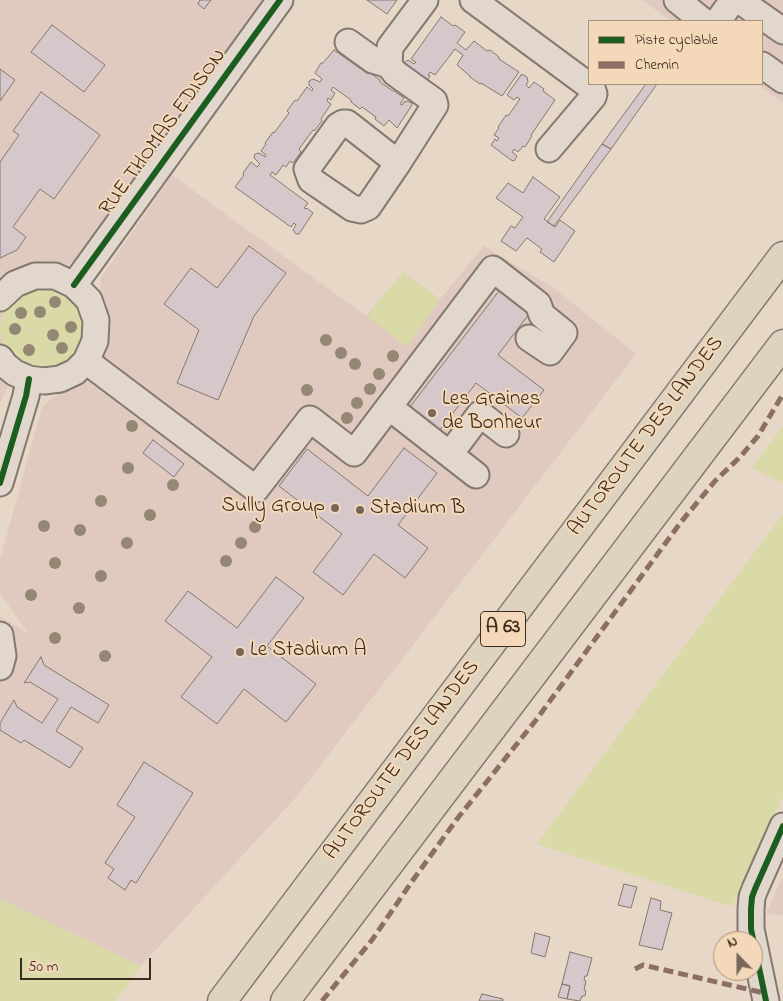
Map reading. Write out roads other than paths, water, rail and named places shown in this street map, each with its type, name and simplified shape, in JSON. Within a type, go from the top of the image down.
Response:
[{"type":"highway","name":"AUTOROUTE DES LANDES","points":[[222,1001],[783,256]]},
{"type":"highway","name":"A 63","points":[[285,1001],[783,344]]},
{"type":"street","name":"RUE THOMAS EDISON","points":[[74,285],[280,0]]},
{"type":"street","points":[[389,65],[390,47],[425,0]]},
{"type":"street","points":[[473,0],[592,88],[593,97],[549,149]]},
{"type":"street","points":[[677,0],[703,20]]},
{"type":"street","points":[[719,20],[733,0]]},
{"type":"street","points":[[739,0],[783,31]]},
{"type":"street","points":[[348,42],[373,60],[389,65],[396,73],[434,101],[435,105],[398,163]]},
{"type":"street","points":[[763,66],[783,80]]},
{"type":"street","points":[[86,361],[256,489],[310,419],[354,453],[493,270],[538,304],[542,315],[564,333],[550,352],[529,338]]},
{"type":"street","points":[[0,298],[15,284],[35,276],[55,276],[74,285],[89,300],[96,320],[95,342],[86,361],[75,372],[60,379],[44,382],[29,379],[15,373],[0,358]]},
{"type":"street","points":[[0,483],[26,396],[29,379]]},
{"type":"street","points":[[389,407],[476,474]]},
{"type":"street","points":[[450,454],[480,414],[506,434]]},
{"type":"street","points":[[0,636],[3,656],[0,667]]},
{"type":"street","points":[[766,1001],[750,909],[755,889],[783,826]]},
{"type":"place","name":"Les Graines de Bonheur","points":[[432,413]]},
{"type":"place","name":"Sully Group","points":[[335,508]]},
{"type":"place","name":"Stadium B","points":[[360,510]]},
{"type":"place","name":"Le Stadium A","points":[[240,652]]}]
